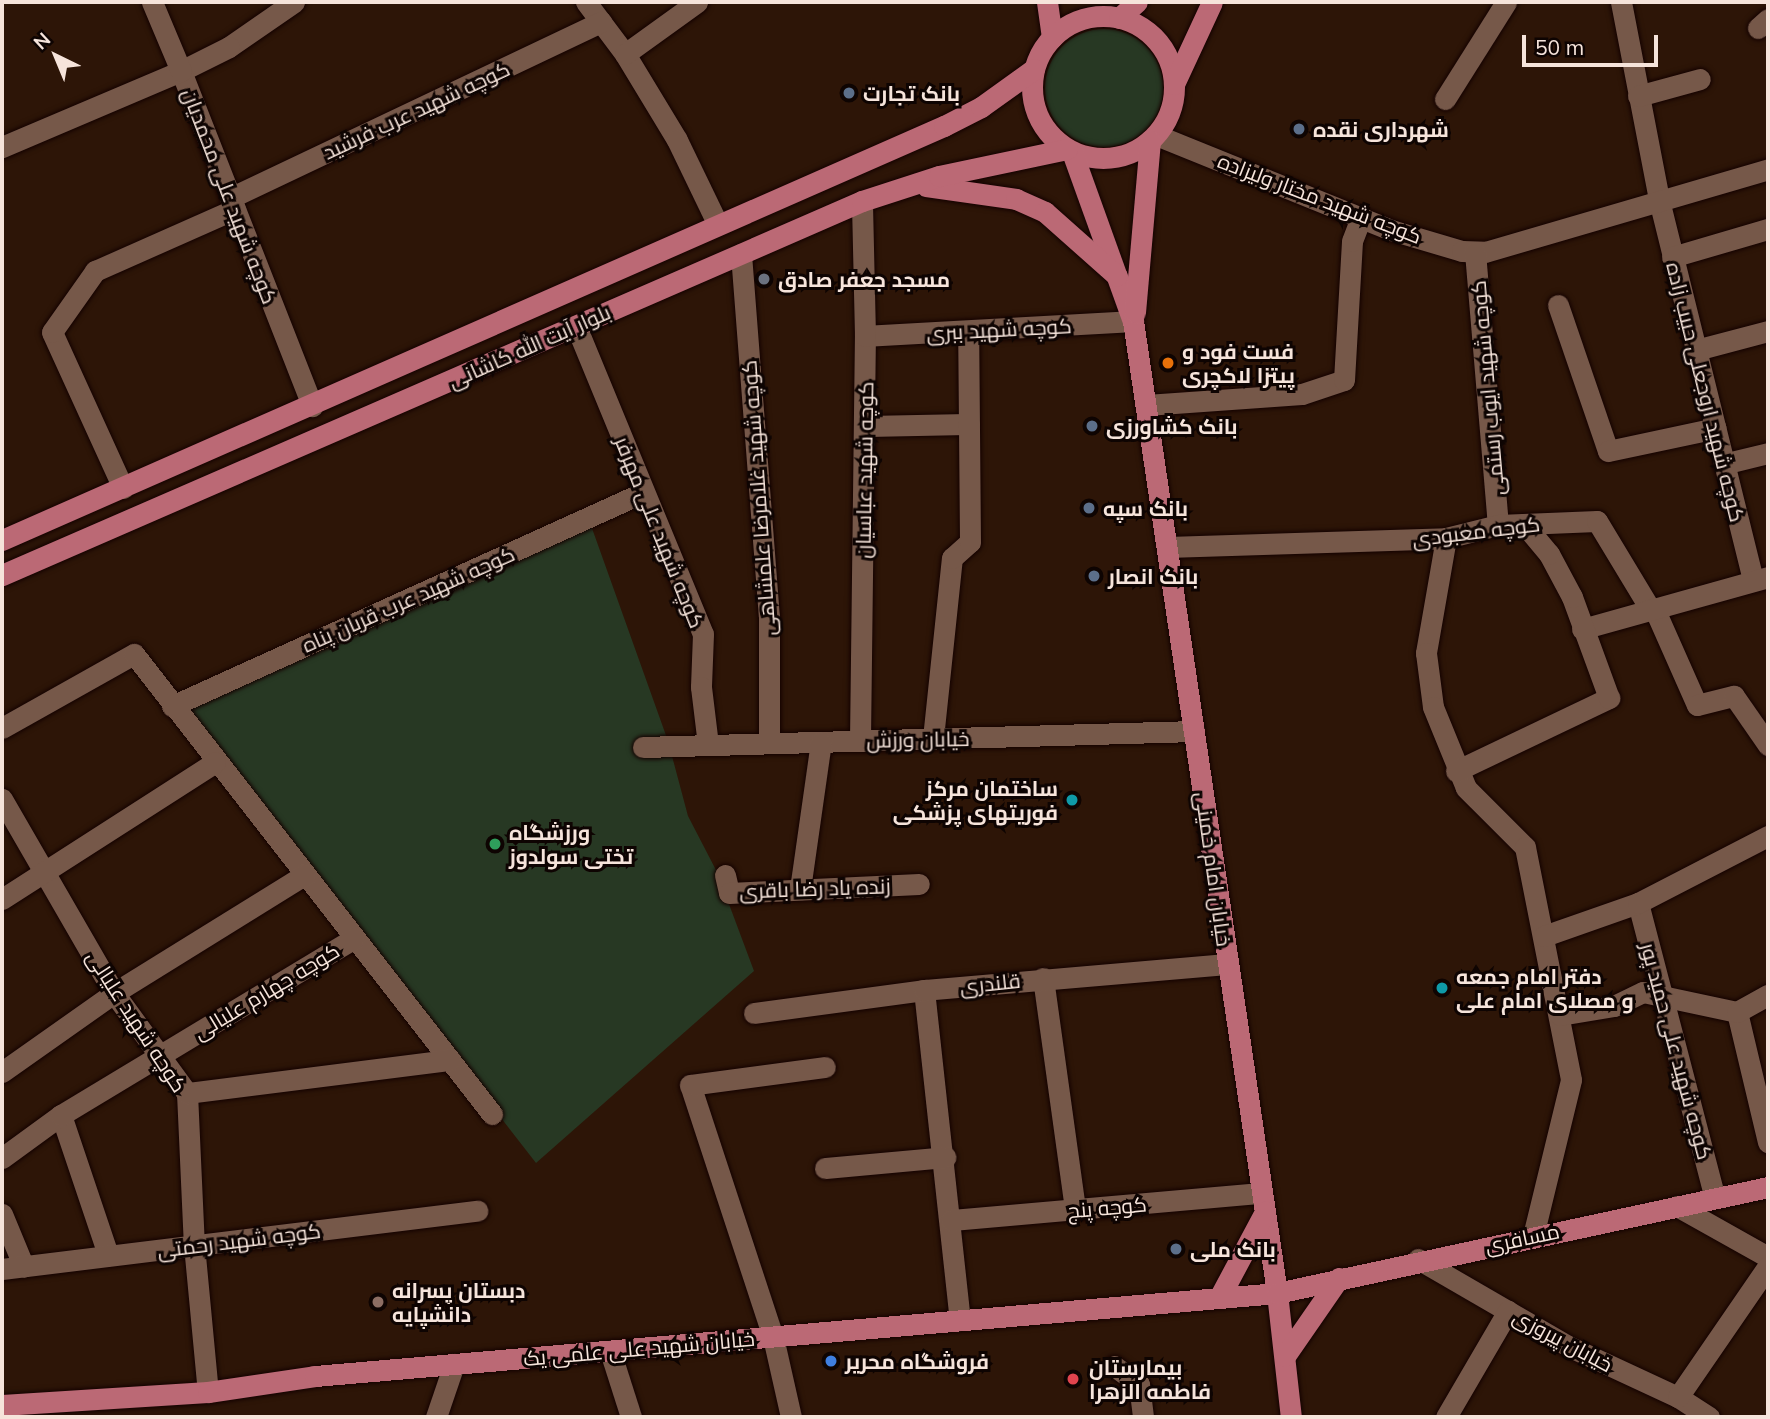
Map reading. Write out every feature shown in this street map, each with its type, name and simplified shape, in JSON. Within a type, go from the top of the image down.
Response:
[{"type":"main road","points":[[1046,2],[1052,38]]},
{"type":"main road","points":[[1133,321],[1121,280],[1069,150],[1041,123],[1032,88],[1034,69],[1052,38],[1080,20],[1137,2]]},
{"type":"main road","points":[[1069,150],[1105,159],[1136,150],[1153,138],[1170,111],[1174,84],[1212,2]]},
{"type":"main road","points":[[1112,12],[1152,35],[1171,66],[1174,84]]},
{"type":"main road","name":"بلوار آیت الله کاشانی","points":[[2,540],[312,406],[981,107],[1034,69]]},
{"type":"main road","points":[[1133,321],[1153,138]]},
{"type":"main road","name":"بلوار آیت الله کاشانی","points":[[2,576],[862,201],[914,185],[1069,150]]},
{"type":"main road","points":[[914,185],[1004,196],[1045,212],[1121,280]]},
{"type":"main road","points":[[799,190],[812,223]]},
{"type":"main road","name":"خیابان امام خمینی","points":[[1133,321],[1264,1202],[1291,1417]]},
{"type":"main road","name":"مسافری","points":[[1277,1293],[1418,1259],[1768,1187]]},
{"type":"main road","points":[[1219,1298],[1264,1202]]},
{"type":"main road","points":[[1285,1356],[1339,1278]]},
{"type":"main road","name":"خیابان شهید علی علمی یک","points":[[2,1405],[208,1392],[315,1376],[1277,1293]]},
{"type":"street","points":[[2,147],[181,71],[152,2]]},
{"type":"street","name":"کوچه شهید علی محمدیان","points":[[295,2],[229,47],[181,71],[312,406]]},
{"type":"street","points":[[586,2],[625,54],[677,140],[718,225]]},
{"type":"street","points":[[625,54],[697,2]]},
{"type":"street","points":[[1445,99],[1506,2]]},
{"type":"street","name":"کوچه شهید اروجعلی حبیب زاده","points":[[1621,2],[1672,257],[1723,464],[1760,578]]},
{"type":"street","name":"کوچه شهید عرب فرشید","points":[[122,488],[52,332],[95,271],[601,22]]},
{"type":"street","points":[[1638,96],[1700,79]]},
{"type":"street","name":"کوچه شهید مختار ولیزاده","points":[[1153,138],[1361,217],[1462,251],[1475,251],[1660,204],[1768,169]]},
{"type":"street","name":"کوچه شهید عباسیان","points":[[860,740],[865,426],[862,201]]},
{"type":"street","points":[[1146,405],[1303,394],[1344,380],[1352,241],[1361,217]]},
{"type":"street","points":[[1672,257],[1768,229]]},
{"type":"street","name":"کوچه شهید ایوب رستمی","points":[[1475,251],[1498,525]]},
{"type":"street","name":"کوچه شهید غلامرضا علمشاهی","points":[[741,254],[769,616],[769,743]]},
{"type":"street","points":[[1558,305],[1608,451],[1716,428]]},
{"type":"street","name":"کوچه شهید ببری","points":[[865,337],[1133,321]]},
{"type":"street","name":"کوچه شهید علی مهرفر","points":[[576,326],[703,634],[701,687],[708,746]]},
{"type":"street","points":[[933,738],[951,558],[970,541],[968,331]]},
{"type":"street","points":[[1696,350],[1768,331]]},
{"type":"street","points":[[865,426],[969,424]]},
{"type":"street","points":[[1723,464],[1768,453]]},
{"type":"street","name":"کوچه شهید عرب قربان پناه","points":[[172,706],[644,492]]},
{"type":"street","name":"کوچه معبودی","points":[[1167,547],[1446,538],[1498,525],[1597,521],[1652,609]]},
{"type":"street","points":[[1456,771],[1609,698],[1572,597],[1549,554],[1524,524]]},
{"type":"street","points":[[1446,538],[1426,653],[1433,707],[1456,771],[1466,788],[1525,847],[1571,1080],[1533,1236]]},
{"type":"street","points":[[1582,629],[1760,578]]},
{"type":"street","points":[[1652,609],[1697,705],[1734,696],[1768,745]]},
{"type":"street","points":[[2,728],[134,654],[215,762],[492,1114]]},
{"type":"street","name":"خیابان ورزش","points":[[643,747],[1194,731]]},
{"type":"street","points":[[800,889],[821,742]]},
{"type":"street","points":[[2,899],[215,762]]},
{"type":"street","name":"کوچه شهید علیالی","points":[[2,799],[45,869],[114,993],[187,1093],[194,1245],[208,1392]]},
{"type":"street","points":[[1544,936],[1638,903],[1768,836]]},
{"type":"street","points":[[2,1072],[114,993],[304,875]]},
{"type":"street","name":"زنده یاد رضا باقری","points":[[725,875],[729,892],[919,884]]},
{"type":"street","name":"کوچه شهید علی حمید پور","points":[[1638,903],[1664,994],[1715,1198]]},
{"type":"street","name":"کوچه چهارم علیالی","points":[[2,1158],[61,1115],[354,938]]},
{"type":"street","name":"قلندری","points":[[754,1013],[924,990],[1228,964]]},
{"type":"street","points":[[1043,978],[1075,1209]]},
{"type":"street","points":[[924,990],[945,1157],[960,1320]]},
{"type":"street","points":[[1560,1016],[1614,1006],[1643,992],[1664,994],[1737,1012],[1768,995]]},
{"type":"street","points":[[1737,1012],[1768,1142]]},
{"type":"street","points":[[187,1093],[450,1060]]},
{"type":"street","points":[[791,1417],[773,1337],[690,1085],[825,1067]]},
{"type":"street","points":[[61,1115],[108,1255]]},
{"type":"street","points":[[825,1168],[945,1157]]},
{"type":"street","name":"کوچه پنج","points":[[951,1220],[1075,1209],[1264,1202]]},
{"type":"street","points":[[1677,1206],[1768,1257]]},
{"type":"street","name":"کوچه شهید رحمتی","points":[[2,1269],[477,1211]]},
{"type":"street","points":[[2,1214],[24,1267]]},
{"type":"street","name":"خیابان پیروزی","points":[[1418,1259],[1567,1346],[1678,1397],[1709,1417]]},
{"type":"street","points":[[1678,1397],[1768,1266]]},
{"type":"street","points":[[1446,1417],[1508,1311]]},
{"type":"street","points":[[610,1351],[631,1417]]},
{"type":"street","points":[[436,1417],[454,1364]]},
{"type":"street","points":[[1114,1366],[1139,1384],[1143,1417]]},
{"type":"green space","points":[[1104,29],[1127,34],[1146,46],[1158,65],[1163,88],[1158,111],[1146,130],[1127,142],[1104,147],[1081,142],[1062,130],[1050,111],[1045,88],[1050,65],[1062,46],[1081,34]]},
{"type":"green space","name":"ورزشگاه تختی سولدوز","points":[[588,517],[668,741],[688,816],[717,872],[754,971],[536,1163],[182,708]]},
{"type":"place","name":"بانک تجارت","points":[[849,93]]},
{"type":"place","name":"شهرداری نقده","points":[[1299,129]]},
{"type":"place","name":"مسجد جعفر صادق","points":[[764,279]]},
{"type":"place","name":"فست فود و پیتزا لاکچری","points":[[1168,363]]},
{"type":"place","name":"بانک کشاورزی","points":[[1092,426]]},
{"type":"place","name":"بانک سپه","points":[[1089,508]]},
{"type":"place","name":"بانک انصار","points":[[1094,576]]},
{"type":"place","name":"ساختمان مرکز فوریتهای پزشکی","points":[[1072,800]]},
{"type":"place","name":"ورزشگاه تختی سولدوز","points":[[495,844]]},
{"type":"place","name":"دفتر امام جمعه و مصلای امام علی","points":[[1442,988]]},
{"type":"place","name":"بانک ملی","points":[[1176,1249]]},
{"type":"place","name":"دبستان پسرانه دانشپایه","points":[[378,1302]]},
{"type":"place","name":"فروشگاه محریر","points":[[831,1361]]},
{"type":"place","name":"بیمارستان فاطمه الزهرا","points":[[1073,1379]]}]
